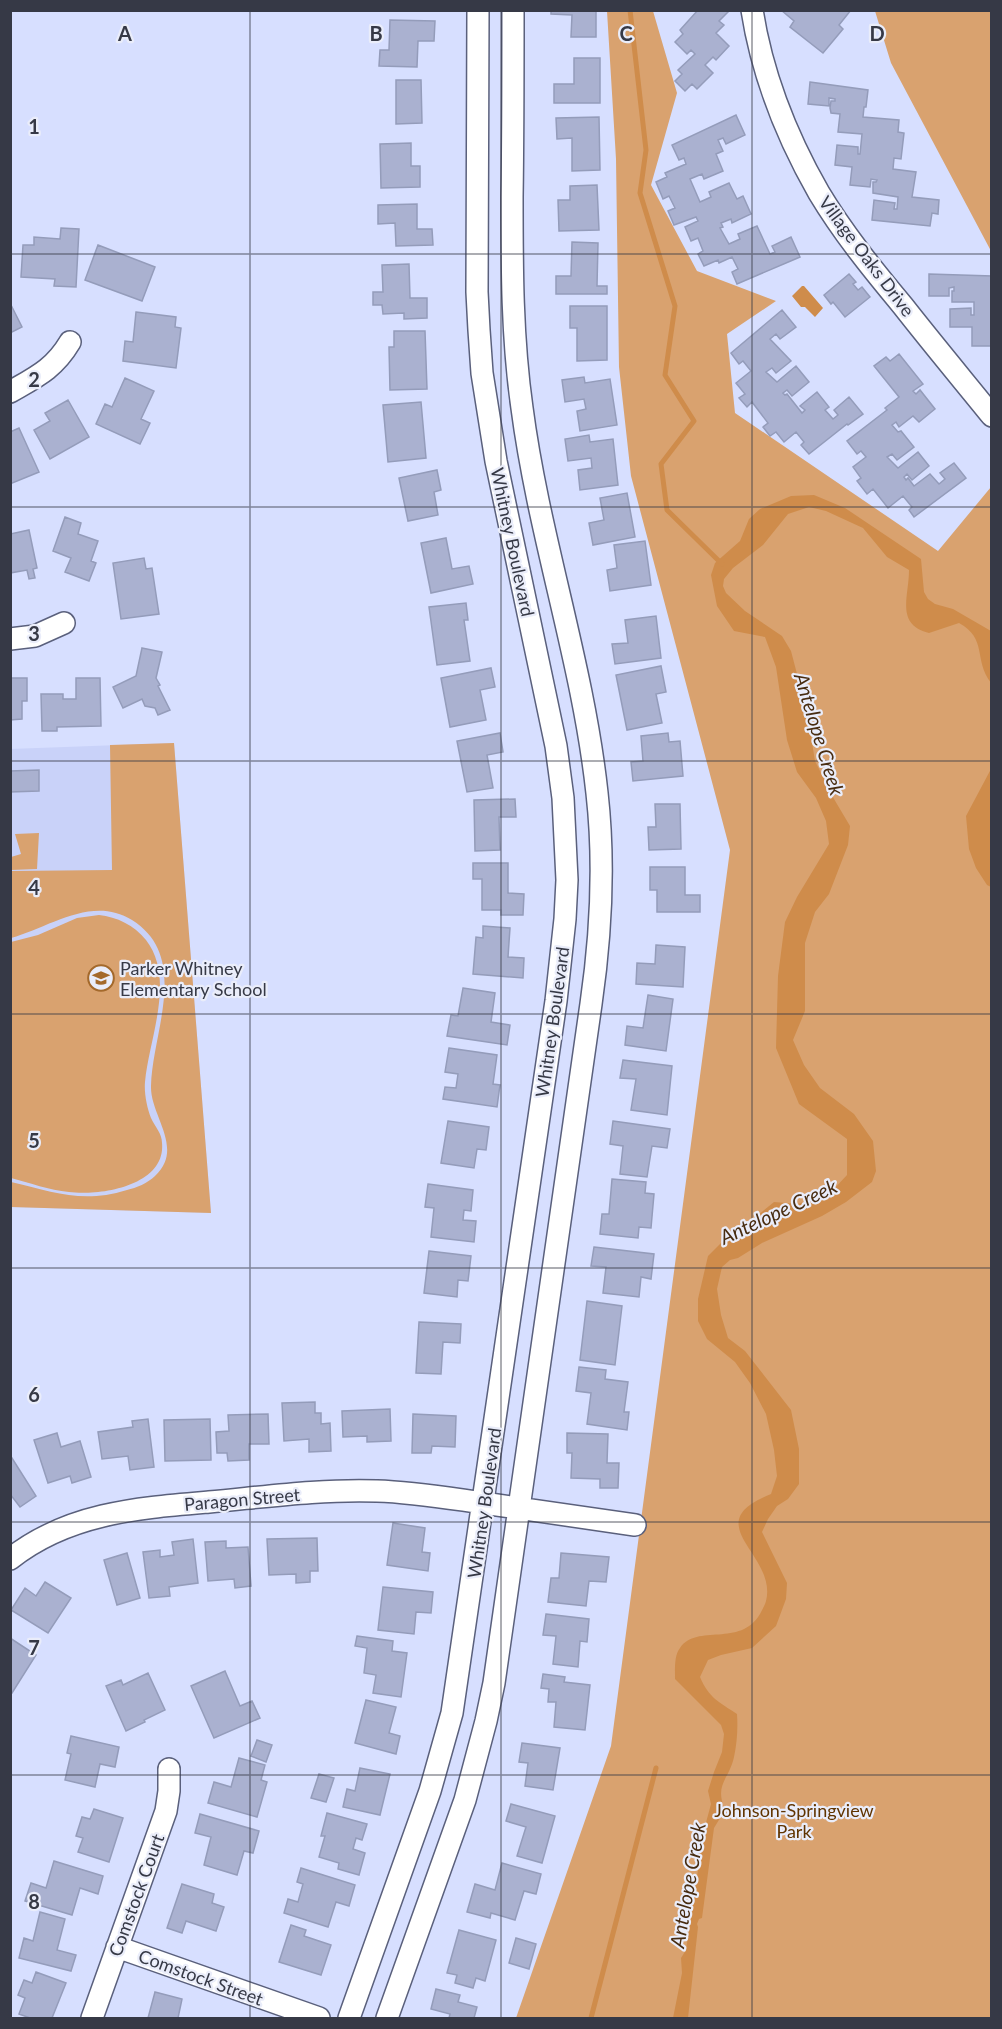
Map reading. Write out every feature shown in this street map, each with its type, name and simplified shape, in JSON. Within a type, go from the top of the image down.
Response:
[{"type":"street","name":"Whitney Boulevard","points":[[349,2019],[430,1791],[446,1738],[458,1678],[556,1001],[565,919],[567,880],[563,798],[556,746],[496,461],[482,373],[477,292],[478,10]]},
{"type":"street","name":"Whitney Boulevard","points":[[387,2019],[474,1772],[494,1683],[594,984],[600,921],[598,794],[590,741],[530,455],[518,372],[512,293],[513,10]]},
{"type":"street","name":"Village Oaks Drive","points":[[752,10],[767,71],[784,123],[820,195],[841,228],[891,293],[992,416]]},
{"type":"street","points":[[10,392],[45,371],[61,358],[70,342]]},
{"type":"street","points":[[10,639],[35,636],[64,623]]},
{"type":"street","name":"Paragon Street","points":[[10,1559],[42,1539],[72,1525],[102,1515],[141,1508],[331,1492],[415,1493],[635,1525]]},
{"type":"street","name":"Comstock Court","points":[[92,2019],[166,1811],[170,1791],[169,1769]]},
{"type":"street","name":"Comstock Street","points":[[117,1947],[319,2019]]},
{"type":"shaded area","name":"Parker Whitney Elementary School","points":[[174,743],[211,1213],[11,1207],[10,749]]},
{"type":"green space","name":"Johnson-Springview Park","points":[[607,11],[653,11],[677,93],[651,185],[697,271],[776,301],[727,334],[735,413],[938,551],[991,487],[991,2018],[516,2018],[611,1746],[730,850],[631,476],[619,367],[616,159]]},
{"type":"green space","points":[[875,11],[991,11],[991,251],[891,63]]},
{"type":"green space","points":[[174,743],[211,1213],[11,1207],[11,1182],[68,1195],[111,1194],[149,1181],[163,1165],[167,1154],[167,1143],[155,1109],[151,1086],[164,997],[164,975],[160,954],[150,936],[132,920],[117,913],[102,911],[71,916],[11,938],[10,871],[112,870],[110,745]]},
{"type":"green space","points":[[39,833],[37,869],[11,870],[11,857],[21,854],[15,834]]},
{"type":"green space","points":[[99,915],[131,926],[146,940],[155,955],[160,990],[147,1065],[145,1091],[150,1114],[160,1133],[162,1143],[160,1158],[153,1169],[142,1178],[113,1190],[69,1192],[11,1178],[11,942],[38,935],[77,918]]},
{"type":"water","points":[[802,286],[823,308],[815,317],[805,307],[801,307],[792,296]]},
{"type":"water","name":"Antelope Creek","points":[[814,495],[845,508],[921,559],[924,592],[928,599],[935,604],[953,609],[991,631],[991,683],[982,666],[977,643],[968,629],[959,623],[929,633],[918,629],[908,616],[906,608],[909,570],[887,557],[863,528],[826,511],[809,507],[788,514],[763,545],[733,568],[724,579],[723,586],[726,593],[745,611],[782,636],[791,651],[807,712],[815,761],[850,826],[848,845],[829,894],[815,912],[805,943],[805,1011],[793,1040],[804,1065],[820,1088],[854,1114],[873,1141],[876,1171],[872,1182],[846,1202],[822,1216],[762,1243],[738,1258],[730,1260],[722,1267],[717,1289],[728,1338],[745,1351],[791,1410],[799,1449],[799,1484],[788,1499],[777,1506],[762,1532],[787,1583],[786,1599],[776,1626],[752,1648],[708,1660],[700,1677],[711,1695],[737,1714],[737,1736],[732,1765],[722,1788],[721,1794],[725,1810],[714,1828],[702,1918],[697,1924],[688,2018],[673,2018],[682,1973],[681,1958],[686,1950],[704,1830],[711,1804],[708,1791],[722,1752],[724,1734],[721,1725],[675,1679],[676,1659],[678,1651],[687,1641],[697,1637],[741,1630],[752,1624],[760,1614],[766,1601],[767,1584],[739,1529],[740,1517],[749,1505],[771,1494],[777,1476],[766,1414],[750,1383],[735,1362],[707,1339],[698,1321],[698,1299],[708,1256],[721,1243],[748,1227],[774,1202],[798,1204],[833,1190],[847,1175],[847,1139],[799,1104],[776,1048],[778,976],[785,922],[797,897],[829,844],[826,821],[816,798],[797,772],[787,740],[776,667],[765,637],[734,631],[717,606],[711,575],[715,563],[740,541],[749,519],[760,509],[791,496]]},
{"type":"water","points":[[991,769],[991,887],[987,885],[976,868],[969,849],[966,816]]},
{"type":"building","points":[[551,10],[596,10],[596,37],[571,37],[572,15],[551,14]]},
{"type":"building","points":[[698,10],[730,10],[719,21],[724,25],[716,33],[729,46],[716,60],[713,57],[705,65],[713,73],[697,89],[692,84],[685,91],[675,81],[682,74],[678,70],[695,54],[691,50],[687,54],[675,42],[683,34],[680,30]]},
{"type":"building","points":[[781,10],[851,10],[839,25],[843,29],[823,53],[790,27],[794,21]]},
{"type":"building","points":[[390,20],[435,21],[434,41],[418,41],[417,67],[379,66],[380,50],[389,50]]},
{"type":"building","points":[[574,58],[600,58],[600,103],[554,103],[554,84],[574,84]]},
{"type":"building","points":[[396,80],[421,80],[422,123],[396,124]]},
{"type":"building","points":[[810,82],[868,90],[863,117],[899,120],[898,132],[904,133],[901,159],[894,158],[893,169],[916,172],[912,197],[939,200],[938,214],[932,213],[930,226],[872,220],[874,200],[895,203],[894,209],[897,209],[898,197],[873,193],[873,182],[877,180],[871,179],[870,187],[850,185],[852,167],[835,165],[837,145],[858,147],[858,154],[860,154],[862,134],[838,132],[840,114],[831,113],[830,108],[831,101],[835,99],[829,98],[829,106],[808,104]]},
{"type":"building","points":[[736,115],[745,135],[726,144],[723,138],[718,140],[723,151],[716,154],[723,171],[704,179],[702,174],[690,179],[700,202],[711,197],[709,192],[729,183],[737,199],[743,196],[751,214],[732,223],[731,219],[721,223],[723,227],[720,228],[729,244],[740,239],[738,234],[757,226],[770,254],[775,252],[772,246],[791,237],[800,257],[737,284],[732,272],[738,269],[732,257],[704,266],[698,254],[703,251],[698,238],[691,241],[685,227],[698,221],[696,217],[674,225],[668,211],[675,208],[669,196],[663,199],[656,182],[667,177],[665,173],[686,164],[684,158],[679,160],[672,145]]},
{"type":"building","points":[[599,117],[600,170],[572,171],[572,138],[557,139],[556,118]]},
{"type":"building","points":[[411,143],[411,166],[420,166],[420,187],[381,188],[380,144]]},
{"type":"building","points":[[597,185],[599,230],[559,231],[558,200],[570,200],[570,186]]},
{"type":"building","points":[[417,204],[417,229],[432,229],[433,245],[396,246],[395,223],[378,224],[378,205]]},
{"type":"building","points":[[61,228],[79,229],[76,287],[54,286],[55,279],[21,277],[23,245],[34,245],[34,237],[60,239]]},
{"type":"building","points":[[572,242],[598,243],[597,286],[607,286],[607,294],[556,294],[556,276],[571,276]]},
{"type":"building","points":[[98,245],[155,267],[142,301],[85,280]]},
{"type":"building","points":[[409,264],[410,298],[427,298],[427,318],[404,319],[404,313],[383,314],[382,305],[373,305],[373,292],[383,292],[382,265]]},
{"type":"building","points":[[849,274],[856,282],[853,284],[858,290],[862,287],[870,297],[845,317],[824,295]]},
{"type":"building","points":[[929,274],[992,276],[992,346],[972,346],[972,327],[950,327],[950,309],[971,308],[971,315],[974,315],[974,302],[952,302],[954,287],[949,288],[949,296],[929,296]]},
{"type":"building","points":[[10,303],[22,327],[10,333]]},
{"type":"building","points":[[570,306],[607,306],[607,360],[577,361],[577,328],[570,328]]},
{"type":"building","points":[[782,310],[796,327],[780,339],[776,334],[770,339],[791,361],[776,373],[772,368],[766,372],[777,382],[796,366],[809,382],[792,396],[787,390],[783,393],[787,394],[802,413],[805,410],[800,406],[817,392],[829,407],[825,410],[833,419],[838,415],[834,410],[849,397],[863,414],[809,454],[801,445],[804,442],[796,432],[784,442],[776,432],[770,436],[763,427],[768,423],[752,402],[747,407],[739,398],[745,394],[736,383],[751,371],[743,361],[739,364],[731,353]]},
{"type":"building","points":[[136,312],[176,317],[175,327],[181,328],[176,368],[123,361],[125,341],[133,342]]},
{"type":"building","points":[[394,331],[425,331],[427,389],[390,390],[389,347],[394,347]]},
{"type":"building","points":[[899,354],[923,384],[913,391],[916,394],[920,390],[935,409],[919,422],[913,416],[899,427],[896,422],[892,425],[898,432],[901,431],[914,447],[897,460],[892,454],[887,457],[898,468],[918,452],[929,466],[912,480],[907,474],[904,477],[906,480],[908,478],[914,486],[930,474],[939,484],[945,479],[940,473],[954,463],[966,478],[914,517],[909,510],[912,507],[903,496],[888,508],[873,489],[867,494],[857,481],[861,478],[853,467],[866,457],[861,451],[857,454],[847,441],[887,410],[885,408],[899,397],[874,366],[886,357],[890,361]]},
{"type":"building","points":[[584,377],[585,383],[610,379],[617,425],[580,431],[577,411],[586,409],[584,399],[565,402],[562,380]]},
{"type":"building","points":[[125,378],[154,391],[141,419],[150,423],[140,444],[96,424],[105,404],[112,407]]},
{"type":"building","points":[[68,400],[89,437],[50,459],[34,430],[50,421],[45,413]]},
{"type":"building","points":[[421,402],[426,458],[388,462],[383,405]]},
{"type":"building","points":[[19,428],[39,472],[10,484],[10,432]]},
{"type":"building","points":[[589,435],[590,442],[613,439],[618,485],[580,490],[578,470],[592,468],[591,458],[568,461],[565,439]]},
{"type":"building","points":[[437,470],[441,490],[434,492],[438,515],[408,521],[399,478]]},
{"type":"building","points":[[627,493],[635,537],[593,545],[589,523],[604,520],[600,498]]},
{"type":"building","points":[[65,517],[81,523],[78,534],[98,541],[91,561],[96,563],[89,581],[65,572],[71,558],[53,551]]},
{"type":"building","points":[[29,530],[37,568],[33,569],[35,578],[29,579],[27,570],[10,573],[10,534]]},
{"type":"building","points":[[446,538],[452,569],[469,566],[473,584],[431,593],[421,543]]},
{"type":"building","points":[[645,541],[651,585],[610,591],[607,570],[617,568],[614,545]]},
{"type":"building","points":[[144,558],[146,569],[152,568],[159,614],[121,619],[113,563]]},
{"type":"building","points":[[466,603],[468,620],[464,620],[470,661],[437,665],[429,607]]},
{"type":"building","points":[[656,616],[661,658],[615,664],[612,644],[628,643],[625,620]]},
{"type":"building","points":[[142,648],[162,652],[156,678],[170,710],[158,715],[155,708],[145,706],[142,699],[123,708],[113,687],[136,676]]},
{"type":"building","points":[[661,666],[666,692],[656,694],[662,723],[627,730],[616,675]]},
{"type":"building","points":[[491,668],[495,687],[480,690],[486,720],[450,727],[441,678]]},
{"type":"building","points":[[10,678],[27,678],[27,701],[22,701],[22,719],[10,720]]},
{"type":"building","points":[[76,678],[100,678],[101,726],[57,727],[57,731],[42,731],[41,694],[63,694],[63,699],[76,699]]},
{"type":"building","points":[[500,733],[503,752],[487,755],[493,788],[467,792],[457,741]]},
{"type":"building","points":[[668,733],[669,742],[680,741],[683,776],[633,781],[631,762],[643,761],[641,736]]},
{"type":"building","points":[[39,770],[39,791],[10,792],[10,771]]},
{"type":"building","points":[[515,799],[516,817],[499,817],[500,850],[475,851],[474,800]]},
{"type":"building","points":[[655,804],[680,804],[681,849],[649,850],[648,827],[656,827]]},
{"type":"building","points":[[473,863],[508,863],[508,893],[524,894],[523,915],[501,915],[501,910],[482,910],[482,879],[473,879]]},
{"type":"building","points":[[650,867],[685,867],[685,895],[700,895],[700,912],[657,912],[657,890],[650,890]]},
{"type":"building","points":[[483,926],[510,928],[508,957],[524,958],[523,978],[473,974],[476,937],[483,938]]},
{"type":"building","points":[[656,945],[685,947],[683,987],[636,984],[637,963],[655,964]]},
{"type":"building","points":[[463,988],[495,993],[491,1022],[510,1025],[507,1045],[447,1036],[451,1015],[458,1016]]},
{"type":"building","points":[[648,995],[673,999],[666,1051],[625,1045],[627,1026],[643,1028]]},
{"type":"building","points":[[449,1048],[497,1055],[493,1084],[500,1085],[497,1107],[443,1099],[445,1087],[456,1088],[458,1074],[445,1072]]},
{"type":"building","points":[[623,1060],[672,1066],[667,1115],[631,1110],[636,1079],[620,1078]]},
{"type":"building","points":[[448,1121],[489,1127],[486,1150],[477,1149],[474,1168],[441,1163]]},
{"type":"building","points":[[613,1121],[670,1129],[667,1148],[652,1146],[647,1177],[620,1174],[623,1146],[610,1144]]},
{"type":"building","points":[[612,1179],[646,1182],[645,1193],[654,1194],[651,1228],[639,1227],[638,1238],[600,1234],[602,1214],[609,1214]]},
{"type":"building","points":[[428,1184],[473,1190],[471,1211],[464,1210],[463,1220],[476,1221],[474,1242],[431,1237],[434,1208],[425,1207]]},
{"type":"building","points":[[594,1247],[654,1254],[651,1279],[641,1277],[639,1297],[603,1293],[606,1267],[591,1266]]},
{"type":"building","points":[[429,1251],[471,1256],[468,1281],[458,1280],[457,1297],[424,1293]]},
{"type":"building","points":[[587,1301],[622,1306],[615,1365],[580,1360]]},
{"type":"building","points":[[419,1322],[461,1324],[460,1343],[443,1342],[441,1374],[416,1373]]},
{"type":"building","points":[[579,1367],[606,1370],[605,1379],[628,1382],[624,1412],[629,1412],[627,1430],[587,1424],[591,1393],[576,1391]]},
{"type":"building","points":[[315,1402],[315,1413],[321,1413],[321,1424],[330,1423],[331,1451],[309,1452],[309,1439],[284,1441],[282,1403]]},
{"type":"building","points":[[390,1409],[391,1441],[367,1442],[367,1436],[343,1437],[342,1411]]},
{"type":"building","points":[[268,1414],[269,1444],[249,1444],[249,1460],[228,1461],[227,1453],[217,1453],[216,1432],[229,1431],[228,1415]]},
{"type":"building","points":[[413,1414],[456,1416],[455,1447],[432,1446],[431,1453],[412,1453]]},
{"type":"building","points":[[148,1419],[154,1467],[130,1470],[128,1456],[102,1459],[98,1432],[133,1427],[132,1421]]},
{"type":"building","points":[[210,1419],[211,1460],[165,1461],[164,1420]]},
{"type":"building","points":[[57,1433],[61,1447],[80,1441],[91,1477],[72,1483],[70,1476],[48,1483],[34,1440]]},
{"type":"building","points":[[567,1433],[608,1434],[607,1463],[619,1463],[618,1488],[600,1488],[600,1479],[571,1478],[572,1453],[567,1453]]},
{"type":"building","points":[[10,1455],[36,1496],[20,1507],[10,1494]]},
{"type":"building","points":[[393,1523],[425,1528],[422,1552],[430,1553],[428,1571],[387,1565]]},
{"type":"building","points":[[317,1538],[318,1571],[310,1571],[310,1582],[296,1583],[296,1574],[269,1575],[267,1539]]},
{"type":"building","points":[[193,1539],[198,1583],[169,1587],[170,1596],[149,1598],[143,1552],[160,1550],[160,1557],[174,1555],[172,1542]]},
{"type":"building","points":[[226,1541],[226,1548],[248,1547],[251,1586],[235,1588],[234,1579],[208,1581],[205,1542]]},
{"type":"building","points":[[127,1553],[140,1598],[117,1605],[104,1560]]},
{"type":"building","points":[[561,1553],[609,1557],[606,1582],[589,1581],[586,1606],[548,1602],[551,1578],[559,1578]]},
{"type":"building","points":[[45,1582],[71,1598],[48,1633],[11,1610],[25,1588],[36,1596]]},
{"type":"building","points":[[383,1587],[433,1592],[431,1613],[416,1612],[414,1634],[378,1630]]},
{"type":"building","points":[[546,1614],[589,1619],[587,1642],[580,1641],[578,1667],[553,1664],[556,1636],[543,1635]]},
{"type":"building","points":[[357,1636],[393,1641],[392,1651],[407,1653],[401,1697],[373,1693],[376,1675],[364,1673],[367,1648],[355,1646]]},
{"type":"building","points":[[10,1638],[36,1655],[12,1693],[10,1692]]},
{"type":"building","points":[[225,1671],[240,1706],[252,1701],[260,1718],[214,1738],[191,1686]]},
{"type":"building","points":[[148,1673],[165,1710],[126,1731],[106,1686],[121,1680],[123,1685]]},
{"type":"building","points":[[543,1674],[565,1677],[564,1682],[590,1685],[585,1730],[554,1727],[556,1702],[548,1702],[549,1689],[541,1688]]},
{"type":"building","points":[[366,1700],[396,1707],[389,1733],[400,1736],[396,1754],[355,1743]]},
{"type":"building","points":[[71,1736],[119,1747],[115,1767],[100,1764],[95,1787],[65,1780],[71,1754],[67,1753]]},
{"type":"building","points":[[257,1740],[272,1745],[266,1762],[251,1756]]},
{"type":"building","points":[[522,1743],[560,1748],[553,1790],[525,1786],[528,1763],[519,1762]]},
{"type":"building","points":[[239,1758],[265,1765],[261,1780],[267,1782],[257,1817],[208,1803],[214,1782],[231,1787]]},
{"type":"building","points":[[360,1768],[390,1774],[380,1815],[343,1807],[347,1789],[355,1791]]},
{"type":"building","points":[[319,1774],[334,1778],[326,1802],[311,1798]]},
{"type":"building","points":[[511,1804],[555,1816],[542,1863],[517,1856],[526,1827],[506,1821]]},
{"type":"building","points":[[94,1809],[123,1818],[109,1862],[78,1852],[83,1838],[76,1836],[82,1817],[90,1819]]},
{"type":"building","points":[[327,1813],[367,1824],[362,1840],[356,1838],[353,1849],[365,1853],[359,1875],[338,1869],[339,1863],[319,1857],[325,1836],[321,1836]]},
{"type":"building","points":[[200,1814],[259,1831],[253,1853],[244,1851],[237,1875],[204,1865],[211,1837],[195,1833]]},
{"type":"building","points":[[54,1861],[103,1876],[98,1894],[80,1888],[72,1915],[25,1901],[31,1883],[46,1888]]},
{"type":"building","points":[[502,1863],[541,1874],[536,1894],[524,1891],[515,1920],[491,1913],[490,1918],[467,1912],[475,1884],[495,1890]]},
{"type":"building","points":[[301,1868],[355,1885],[349,1906],[336,1902],[328,1927],[284,1913],[288,1899],[298,1902],[303,1884],[297,1882]]},
{"type":"building","points":[[182,1884],[214,1894],[212,1903],[224,1907],[216,1931],[186,1921],[182,1933],[167,1928]]},
{"type":"building","points":[[40,1912],[65,1919],[57,1950],[76,1955],[71,1971],[19,1958],[24,1938],[33,1941]]},
{"type":"building","points":[[291,1925],[306,1930],[304,1936],[331,1945],[321,1975],[279,1962]]},
{"type":"building","points":[[459,1930],[496,1940],[485,1981],[476,1978],[473,1988],[455,1983],[457,1975],[447,1973]]},
{"type":"building","points":[[516,1938],[536,1944],[529,1969],[509,1963]]},
{"type":"building","points":[[36,1972],[66,1983],[52,2018],[30,2018],[19,2014],[25,1998],[18,1995],[24,1980],[32,1983]]},
{"type":"building","points":[[436,1989],[460,1995],[458,2002],[477,2007],[474,2018],[449,2018],[450,2014],[431,2009]]},
{"type":"building","points":[[155,1992],[182,1999],[178,2018],[148,2018]]},
{"type":"waterway","points":[[630,10],[646,150],[640,193],[675,306],[665,375],[694,421],[661,464],[667,510],[722,564]]},
{"type":"waterway","points":[[591,2018],[656,1768]]},
{"type":"place","name":"Parker Whitney Elementary School","points":[[101,978]]}]
